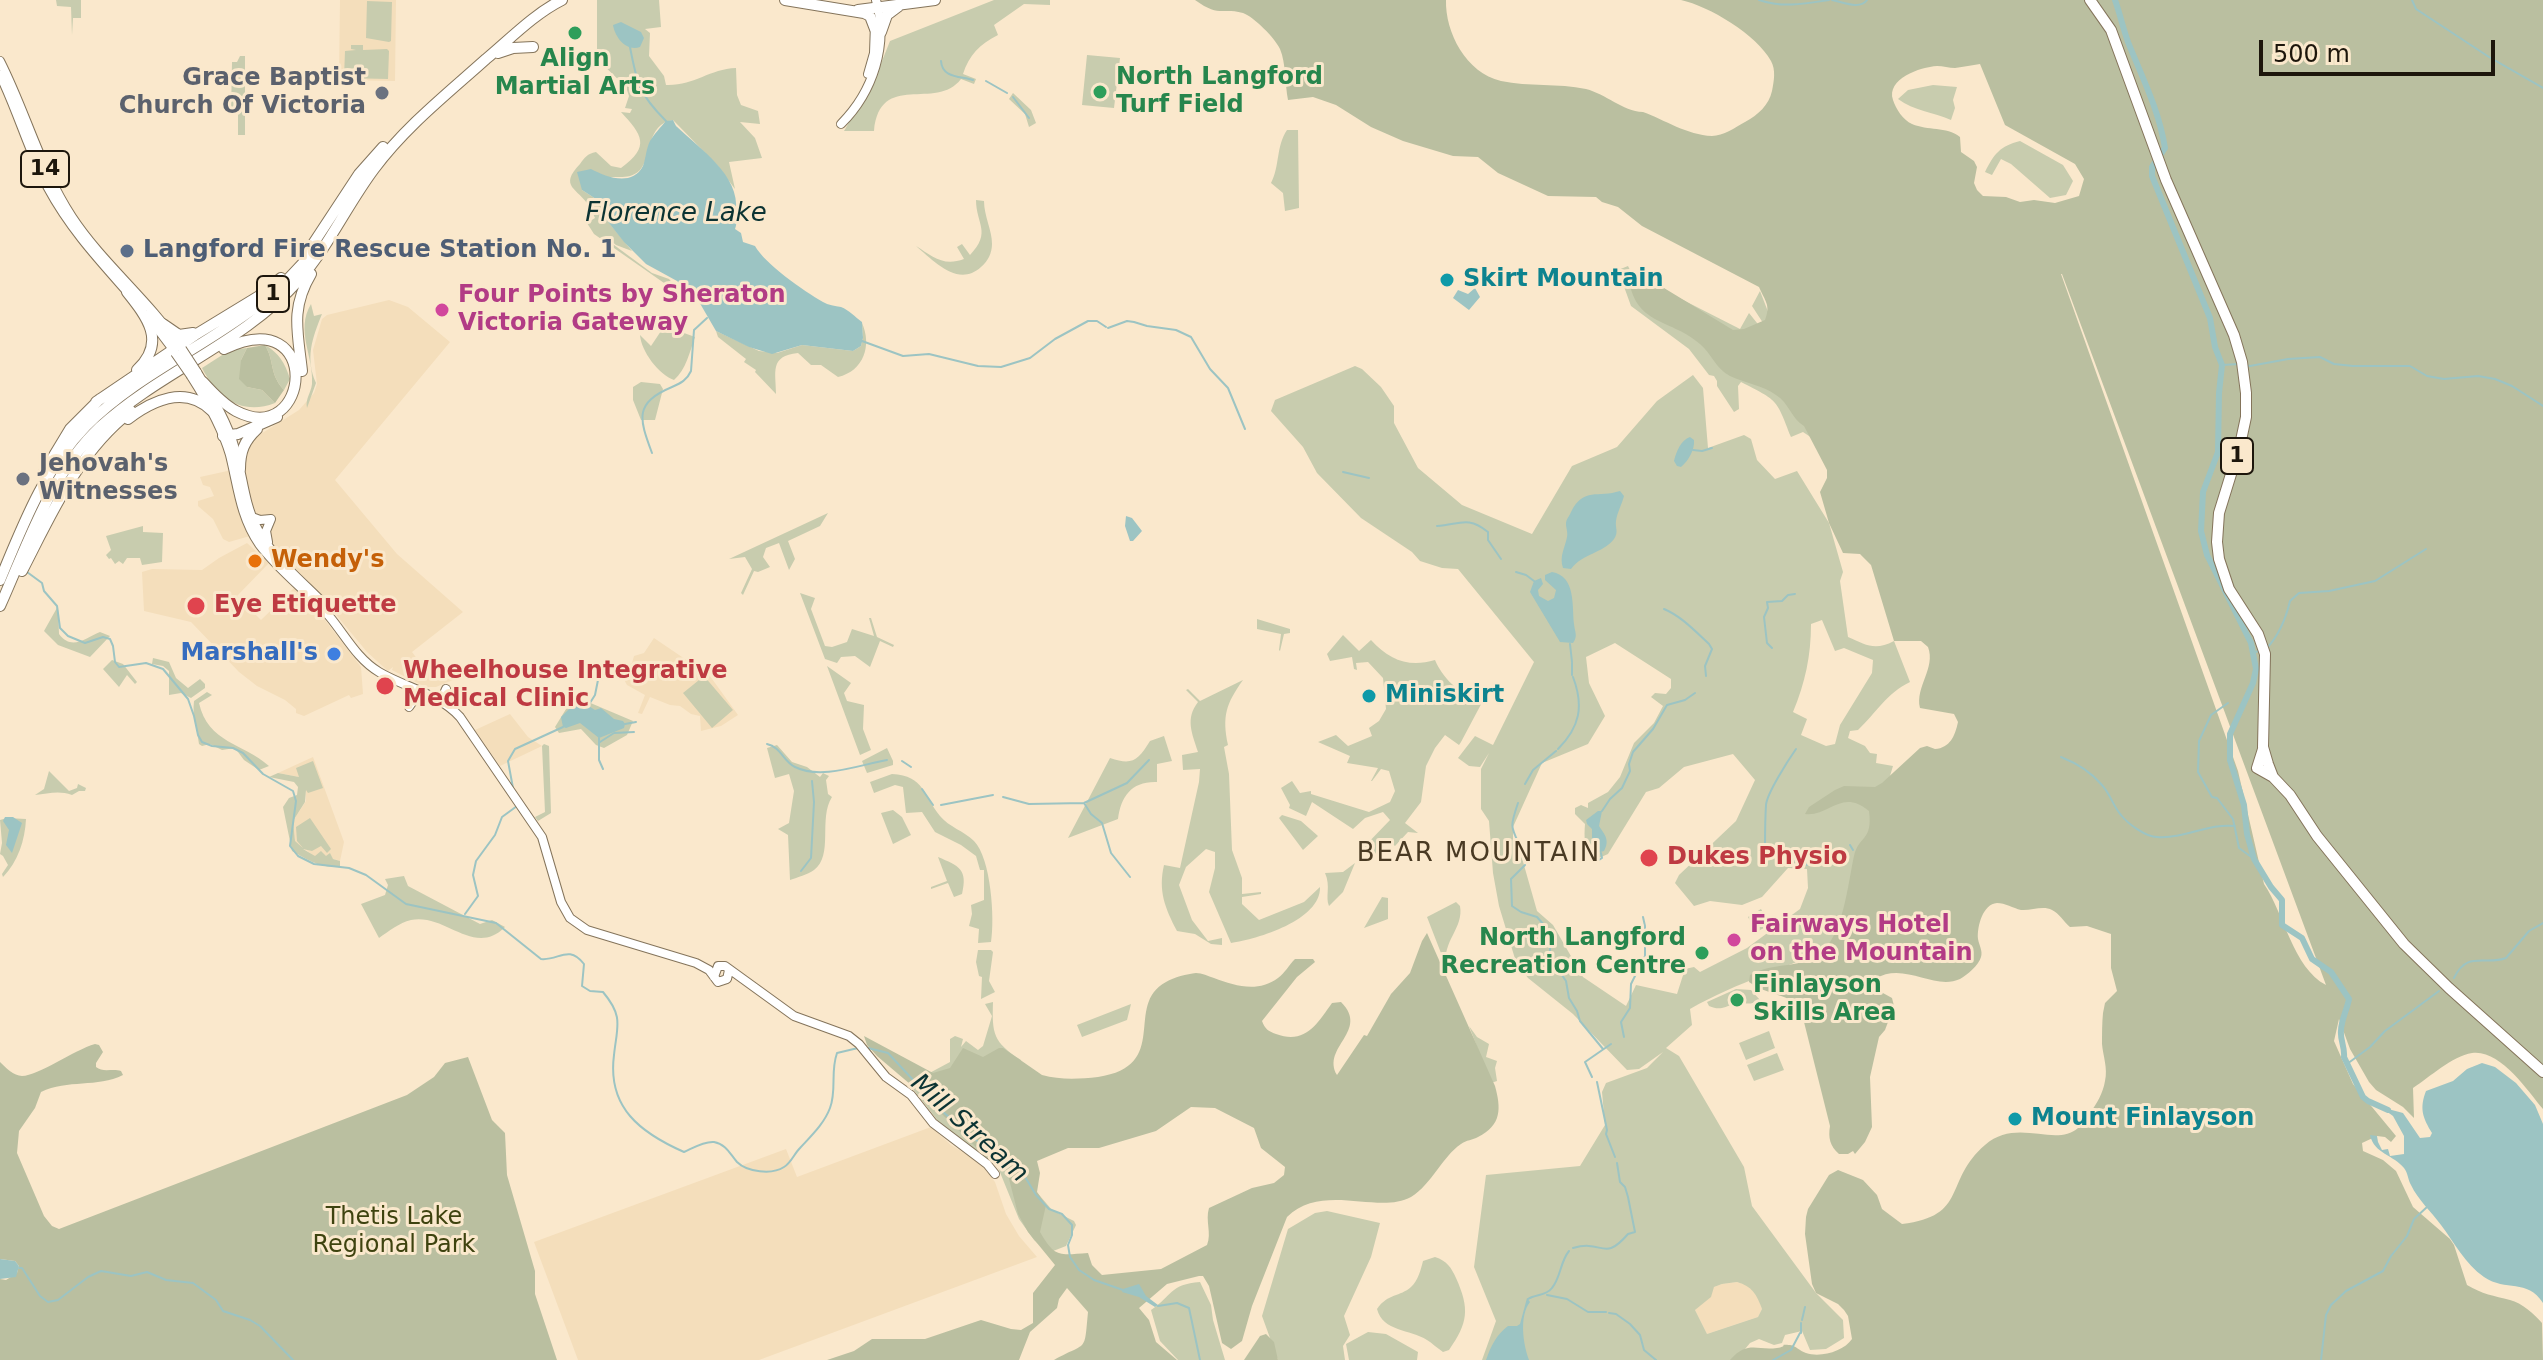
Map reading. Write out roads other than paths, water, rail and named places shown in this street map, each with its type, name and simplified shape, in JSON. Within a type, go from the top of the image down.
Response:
[{"type":"highway","name":"1","points":[[0,580],[50,472],[75,438],[96,417],[134,388],[252,311],[293,275],[315,248],[383,147],[452,81],[550,0]]},
{"type":"highway","name":"1","points":[[0,606],[49,496],[86,442],[123,408],[273,306],[309,268],[380,161],[429,110],[531,21],[562,0]]},
{"type":"highway","points":[[785,0],[852,10],[870,16],[878,30],[891,10],[904,5]]},
{"type":"highway","points":[[852,10],[874,4],[904,5],[935,0]]},
{"type":"highway","name":"1","points":[[2087,0],[2111,30],[2158,158],[2234,335],[2245,377],[2244,430],[2221,504],[2217,542],[2229,589],[2258,634],[2265,654],[2263,747],[2257,768],[2282,785],[2409,944],[2543,1070]]},
{"type":"highway","points":[[429,110],[496,54],[504,50],[533,47]]},
{"type":"highway","points":[[96,402],[259,296],[300,260],[370,160],[383,147]]},
{"type":"highway","points":[[240,469],[240,455],[250,435],[285,412],[298,397],[302,378],[296,327],[298,303],[307,280],[345,213]]},
{"type":"highway","points":[[26,520],[27,510],[52,455],[70,429],[96,402],[137,370],[151,350],[152,335],[148,319],[127,292]]},
{"type":"highway","points":[[163,324],[179,335],[207,329]]},
{"type":"highway","points":[[0,616],[71,478],[98,442],[126,414],[176,379],[237,343],[252,339],[274,342],[289,354],[297,375],[293,395],[286,405],[266,416],[251,416],[236,411],[216,397],[197,377]]},
{"type":"highway","points":[[71,478],[111,433],[150,404],[175,396],[200,401],[212,411]]},
{"type":"highway","points":[[227,436],[265,423]]},
{"type":"main road","points":[[874,4],[878,30],[879,54],[874,73],[850,115],[841,124],[868,74],[878,30]]},
{"type":"main road","name":"14","points":[[0,61],[48,175],[65,206],[90,242],[163,324],[177,349]]},
{"type":"main road","name":"14","points":[[0,75],[56,203],[83,243],[177,349]]},
{"type":"main road","points":[[177,349],[197,377],[227,436],[240,469],[252,517],[268,546],[333,613],[361,650],[391,678]]},
{"type":"main road","points":[[197,377],[227,436],[239,501],[259,544],[327,614],[363,659],[379,672],[451,708]]},
{"type":"main road","points":[[230,455],[233,496],[246,536]]},
{"type":"main road","points":[[252,517],[271,519],[266,531],[268,546]]},
{"type":"main road","points":[[401,682],[416,697],[409,707]]},
{"type":"main road","points":[[446,689],[443,696],[539,832],[561,902],[570,918],[587,930],[696,963],[725,966],[794,1016],[849,1036],[864,1048],[882,1072],[911,1095],[933,1123],[987,1164],[995,1174]]},
{"type":"main road","points":[[696,963],[709,970],[718,982],[743,980]]},
{"type":"main road","points":[[714,977],[718,966]]},
{"type":"main road","points":[[725,981],[729,970]]},
{"type":"water","points":[[621,22],[641,32],[644,38],[640,47],[630,47],[619,39],[613,25]]},
{"type":"water","name":"Florence Lake","points":[[673,120],[725,174],[732,186],[736,198],[735,229],[741,233],[743,242],[755,246],[776,269],[806,291],[825,303],[844,308],[862,322],[861,346],[853,351],[802,345],[772,354],[749,347],[716,331],[698,300],[677,281],[646,264],[624,242],[605,218],[599,201],[582,190],[577,172],[591,169],[611,177],[632,176],[643,166],[654,135],[666,121]]},
{"type":"water","points":[[1475,288],[1480,297],[1469,310],[1453,298],[1458,290],[1468,294]]},
{"type":"water","points":[[1690,437],[1694,440],[1692,451],[1684,465],[1677,466],[1674,461],[1678,450]]},
{"type":"water","points":[[1620,491],[1624,496],[1614,539],[1571,569],[1563,568],[1566,522],[1576,504],[1586,496]]},
{"type":"water","points":[[1126,516],[1132,518],[1142,531],[1133,541],[1130,541],[1125,526]]},
{"type":"water","points":[[1552,572],[1560,575],[1569,585],[1576,634],[1573,643],[1560,642],[1530,592],[1534,581],[1541,578],[1543,584],[1538,590],[1539,596],[1548,601],[1554,598],[1556,590],[1545,580],[1545,575]]},
{"type":"water","points":[[574,697],[595,710],[601,708],[614,719],[623,721],[624,728],[599,738],[580,723],[563,727],[561,717],[570,708]]},
{"type":"water","points":[[1602,811],[1599,826],[1607,844],[1604,851],[1597,853],[1592,849],[1592,829],[1586,820]]},
{"type":"water","points":[[5,817],[13,817],[22,823],[12,853],[6,845],[9,830],[3,821]]},
{"type":"water","points":[[2482,1063],[2495,1067],[2516,1083],[2535,1105],[2543,1124],[2543,1303],[2530,1290],[2492,1281],[2471,1266],[2417,1196],[2404,1168],[2380,1150],[2370,1135],[2377,1136],[2382,1150],[2388,1149],[2390,1156],[2404,1154],[2404,1136],[2393,1116],[2386,1111],[2403,1113],[2420,1138],[2430,1137],[2432,1133],[2422,1108],[2426,1091],[2453,1081],[2467,1069]]},
{"type":"water","points":[[0,1259],[15,1261],[19,1266],[16,1277],[0,1279]]},
{"type":"water","points":[[1139,1284],[1146,1296],[1158,1305],[1155,1307],[1139,1297],[1122,1292]]},
{"type":"water","points":[[1527,1298],[1530,1302],[1524,1315],[1523,1330],[1529,1360],[1486,1360],[1500,1333],[1508,1326],[1520,1324]]},
{"type":"waterway","points":[[1759,0],[1785,5],[1829,0]]},
{"type":"waterway","points":[[1832,0],[1856,5],[1867,0]]},
{"type":"waterway","points":[[2115,0],[2159,120],[2165,148],[2152,167],[2152,176],[2210,318],[2222,365],[2218,452],[2203,492],[2201,531],[2207,555],[2251,643],[2256,669],[2253,683],[2230,734],[2230,760],[2244,805],[2247,834],[2254,859],[2282,900],[2282,925],[2302,938],[2312,959],[2331,972],[2349,999],[2341,1037],[2344,1057],[2363,1097],[2388,1110]]},
{"type":"waterway","points":[[2412,0],[2416,9],[2543,88]]},
{"type":"waterway","points":[[630,47],[640,88],[666,121]]},
{"type":"waterway","points":[[941,61],[948,73],[973,80]]},
{"type":"waterway","points":[[986,81],[1007,93]]},
{"type":"waterway","points":[[1013,97],[1029,118]]},
{"type":"waterway","points":[[652,453],[644,430],[643,413],[651,399],[688,377],[694,330],[707,318]]},
{"type":"waterway","points":[[862,341],[903,356],[929,354],[978,366],[1001,367],[1030,358],[1055,339],[1088,321],[1097,321],[1106,327]]},
{"type":"waterway","points":[[1108,328],[1127,321],[1176,330],[1191,337],[1210,369],[1228,388],[1245,429]]},
{"type":"waterway","points":[[2245,365],[2320,357],[2334,364],[2353,366],[2410,366],[2427,376],[2444,379],[2478,376],[2495,379],[2543,406]]},
{"type":"waterway","points":[[2222,365],[2239,364]]},
{"type":"waterway","points":[[1693,450],[1712,448]]},
{"type":"waterway","points":[[1343,472],[1369,478]]},
{"type":"waterway","points":[[1437,526],[1468,522],[1481,527],[1488,532],[1488,540],[1501,559]]},
{"type":"waterway","points":[[2267,648],[2282,626],[2290,601],[2299,593],[2329,591],[2375,581],[2426,549]]},
{"type":"waterway","name":"Mill Stream","points":[[27,572],[42,583],[44,591],[57,606],[60,628],[68,636],[85,643],[103,637],[110,639],[119,667],[146,663],[163,669],[188,699],[202,742],[243,753],[263,774],[293,791],[296,801],[290,846],[298,856],[314,864],[349,868],[366,875],[406,904],[496,923],[541,959],[568,954],[578,958],[584,964],[582,986],[590,991],[603,992],[614,1008],[617,1029],[613,1074],[622,1104],[641,1127],[668,1145],[684,1152],[714,1142],[725,1147],[737,1162],[747,1168],[766,1172],[784,1167],[827,1114],[832,1101],[837,1053],[858,1048]]},
{"type":"waterway","points":[[1516,572],[1534,581]]},
{"type":"waterway","points":[[1772,648],[1767,643],[1764,617],[1767,602],[1782,601],[1788,595],[1795,594]]},
{"type":"waterway","points":[[1664,609],[1709,644],[1712,649],[1705,666],[1706,676]]},
{"type":"waterway","points":[[1570,644],[1572,662]]},
{"type":"waterway","points":[[2253,653],[2261,650]]},
{"type":"waterway","points":[[1572,663],[1572,675]]},
{"type":"waterway","points":[[1558,749],[1571,733],[1578,716],[1578,697],[1573,677]]},
{"type":"waterway","points":[[588,706],[595,695],[598,680]]},
{"type":"waterway","points":[[1602,811],[1622,788],[1630,771],[1633,752],[1653,729],[1667,705],[1685,700],[1695,693]]},
{"type":"waterway","points":[[2228,703],[2211,715],[2199,741],[2198,772],[2212,797],[2217,798],[2233,819],[2239,848],[2254,859]]},
{"type":"waterway","points":[[625,724],[636,722]]},
{"type":"waterway","points":[[513,788],[508,761],[515,749],[563,727]]},
{"type":"waterway","points":[[600,742],[614,733],[634,732]]},
{"type":"waterway","points":[[599,738],[599,760],[603,769]]},
{"type":"waterway","points":[[767,744],[776,748],[795,767],[805,771],[828,772],[887,760]]},
{"type":"waterway","points":[[1765,849],[1767,800],[1796,749]]},
{"type":"waterway","points":[[1525,784],[1533,770],[1556,751]]},
{"type":"waterway","points":[[2061,757],[2092,775],[2124,819],[2148,835],[2177,836],[2215,827],[2235,826]]},
{"type":"waterway","points":[[1003,797],[1029,804],[1084,803],[1127,783],[1149,760]]},
{"type":"waterway","points":[[902,761],[911,767]]},
{"type":"waterway","points":[[801,871],[811,858],[812,781]]},
{"type":"waterway","points":[[922,789],[933,805]]},
{"type":"waterway","points":[[941,805],[993,795]]},
{"type":"waterway","points":[[1084,803],[1102,823],[1111,853],[1130,877]]},
{"type":"waterway","points":[[1518,803],[1512,828],[1522,850]]},
{"type":"waterway","points":[[465,914],[478,896],[473,875],[476,861],[495,835],[502,817],[517,806]]},
{"type":"waterway","points":[[1850,845],[1853,850]]},
{"type":"waterway","points":[[1804,865],[1812,864],[1825,848]]},
{"type":"waterway","points":[[1596,862],[1602,858],[1601,853]]},
{"type":"waterway","points":[[1775,857],[1792,858],[1799,863]]},
{"type":"waterway","points":[[1525,865],[1511,879],[1512,906],[1537,917],[1544,925],[1550,936],[1550,958],[1566,981],[1569,998],[1580,1021],[1603,1049]]},
{"type":"waterway","points":[[1624,1037],[1621,1022],[1630,1008],[1631,984],[1645,956],[1643,917]]},
{"type":"waterway","points":[[2454,978],[2459,969],[2471,961],[2506,958],[2529,931],[2543,923]]},
{"type":"waterway","points":[[2347,1064],[2439,991]]},
{"type":"waterway","points":[[1592,1077],[1585,1062],[1611,1044]]},
{"type":"waterway","name":"Mill Stream","points":[[864,1047],[888,1053],[971,1137],[1019,1167],[1036,1195],[1049,1209],[1062,1214],[1072,1225],[1068,1245],[1070,1257],[1079,1270],[1094,1280],[1123,1290]]},
{"type":"waterway","points":[[1597,1082],[1606,1134],[1615,1157]]},
{"type":"waterway","points":[[1573,1248],[1591,1246],[1608,1249],[1635,1232],[1617,1163]]},
{"type":"waterway","points":[[2321,1360],[2326,1315],[2331,1305],[2346,1291],[2383,1271],[2407,1236],[2414,1219],[2427,1207]]},
{"type":"waterway","points":[[1528,1299],[1552,1288],[1569,1251]]},
{"type":"waterway","points":[[19,1268],[48,1302],[58,1300],[101,1271],[131,1276],[147,1272],[166,1280],[193,1283],[216,1300],[223,1311],[260,1326],[293,1360]]},
{"type":"waterway","points":[[1547,1295],[1567,1299],[1588,1312],[1606,1312]]},
{"type":"waterway","name":"Mill Stream","points":[[1158,1306],[1177,1303],[1189,1308],[1200,1360]]},
{"type":"waterway","points":[[1802,1320],[1805,1307]]},
{"type":"waterway","points":[[1609,1313],[1630,1324],[1640,1335],[1644,1350],[1656,1360]]},
{"type":"waterway","points":[[1801,1323],[1801,1333]]},
{"type":"waterway","points":[[1773,1360],[1791,1350],[1800,1333]]},
{"type":"place","name":"Align Martial Arts","points":[[575,33]]},
{"type":"place","name":"North Langford Turf Field","points":[[1100,92]]},
{"type":"place","name":"Grace Baptist Church Of Victoria","points":[[382,93]]},
{"type":"place","name":"Langford Fire Rescue Station No. 1","points":[[127,251]]},
{"type":"place","name":"Skirt Mountain","points":[[1447,280]]},
{"type":"place","name":"Four Points by Sheraton Victoria Gateway","points":[[442,310]]},
{"type":"place","name":"Jehovah's Witnesses","points":[[23,479]]},
{"type":"place","name":"Wendy's","points":[[255,561]]},
{"type":"place","name":"Eye Etiquette","points":[[196,606]]},
{"type":"place","name":"Marshall's","points":[[334,654]]},
{"type":"place","name":"Wheelhouse Integrative Medical Clinic","points":[[385,686]]},
{"type":"place","name":"Miniskirt","points":[[1369,696]]},
{"type":"place","name":"Dukes Physio","points":[[1649,858]]},
{"type":"place","name":"Fairways Hotel on the Mountain","points":[[1734,940]]},
{"type":"place","name":"North Langford Recreation Centre","points":[[1702,953]]},
{"type":"place","name":"Finlayson Skills Area","points":[[1737,1000]]},
{"type":"place","name":"Mount Finlayson","points":[[2015,1119]]},
{"type":"district","name":"BEAR MOUNTAIN","points":[[1479,854]]},
{"type":"park label","name":"Thetis Lake Regional Park","points":[[394,1232]]}]
